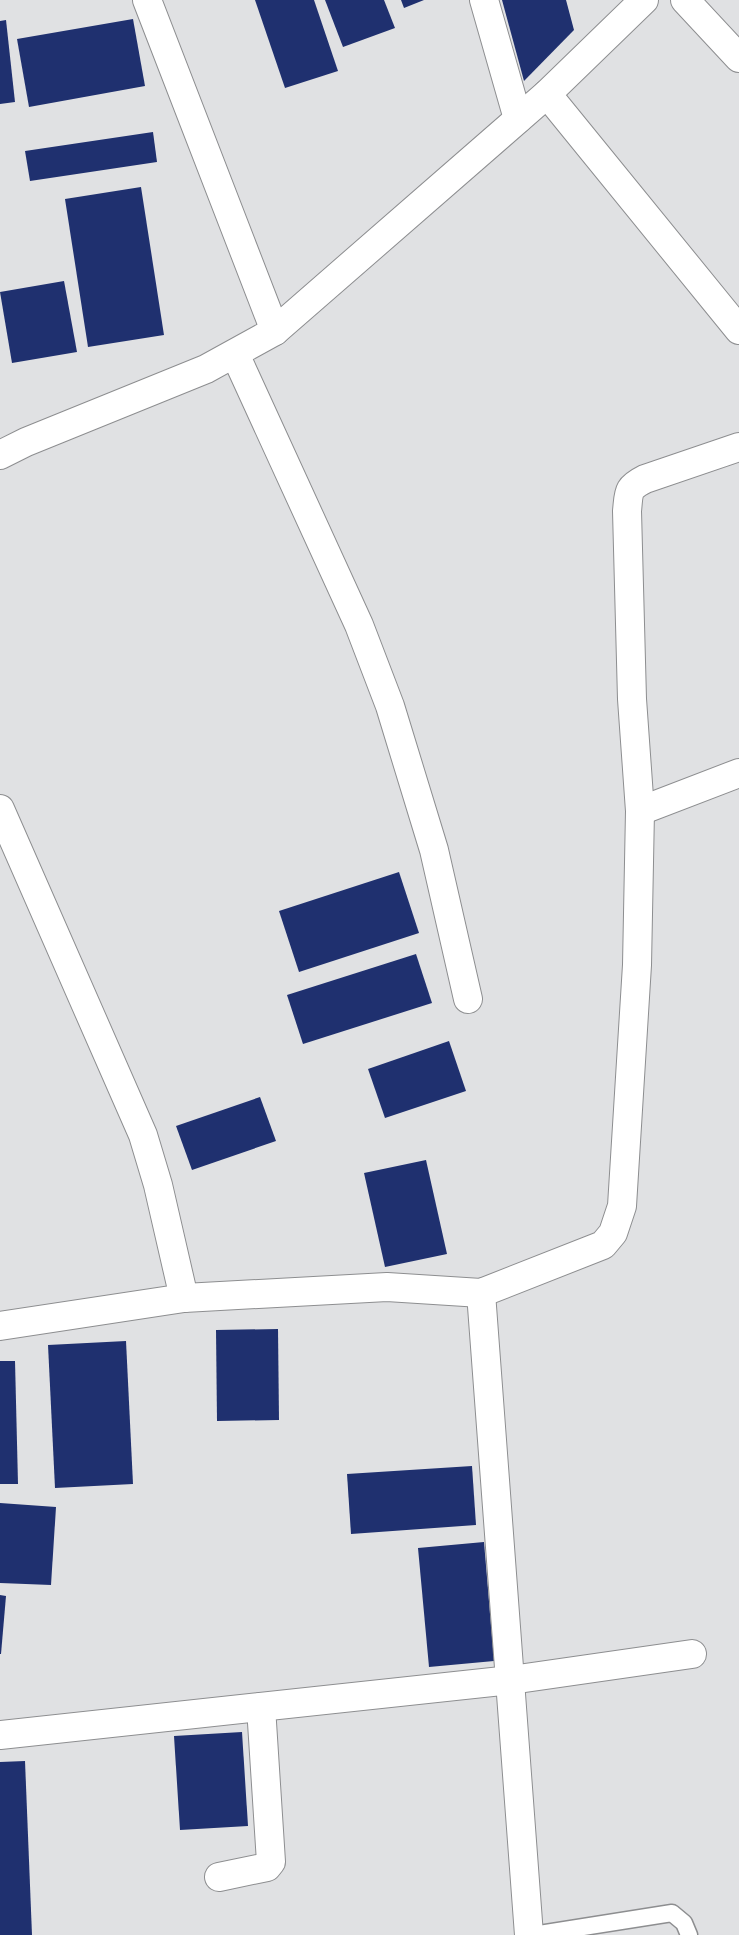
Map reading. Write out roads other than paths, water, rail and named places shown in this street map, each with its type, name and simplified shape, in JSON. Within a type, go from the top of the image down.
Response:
[{"type":"street","points":[[147,0],[275,331]]},
{"type":"street","points":[[484,0],[518,118]]},
{"type":"street","points":[[0,455],[44,434],[206,369],[275,331],[547,94],[644,0]]},
{"type":"street","points":[[685,0],[739,58]]},
{"type":"street","points":[[547,94],[739,330]]},
{"type":"street","points":[[235,354],[359,625],[390,706],[434,850],[468,999]]},
{"type":"street","points":[[0,1326],[184,1298],[387,1288],[481,1293],[602,1245],[613,1233],[622,1206],[637,965],[640,811],[631,689],[627,510],[629,492],[633,486],[645,479],[739,447]]},
{"type":"street","points":[[640,811],[739,774]]},
{"type":"street","points":[[0,809],[143,1135],[158,1185],[184,1298]]},
{"type":"street","points":[[481,1293],[529,1935]]},
{"type":"street","points":[[0,1735],[511,1680],[692,1654]]},
{"type":"street","points":[[219,1877],[267,1867],[271,1862],[261,1707]]},
{"type":"lane","points":[[533,1935],[672,1913],[684,1923],[689,1935]]}]
